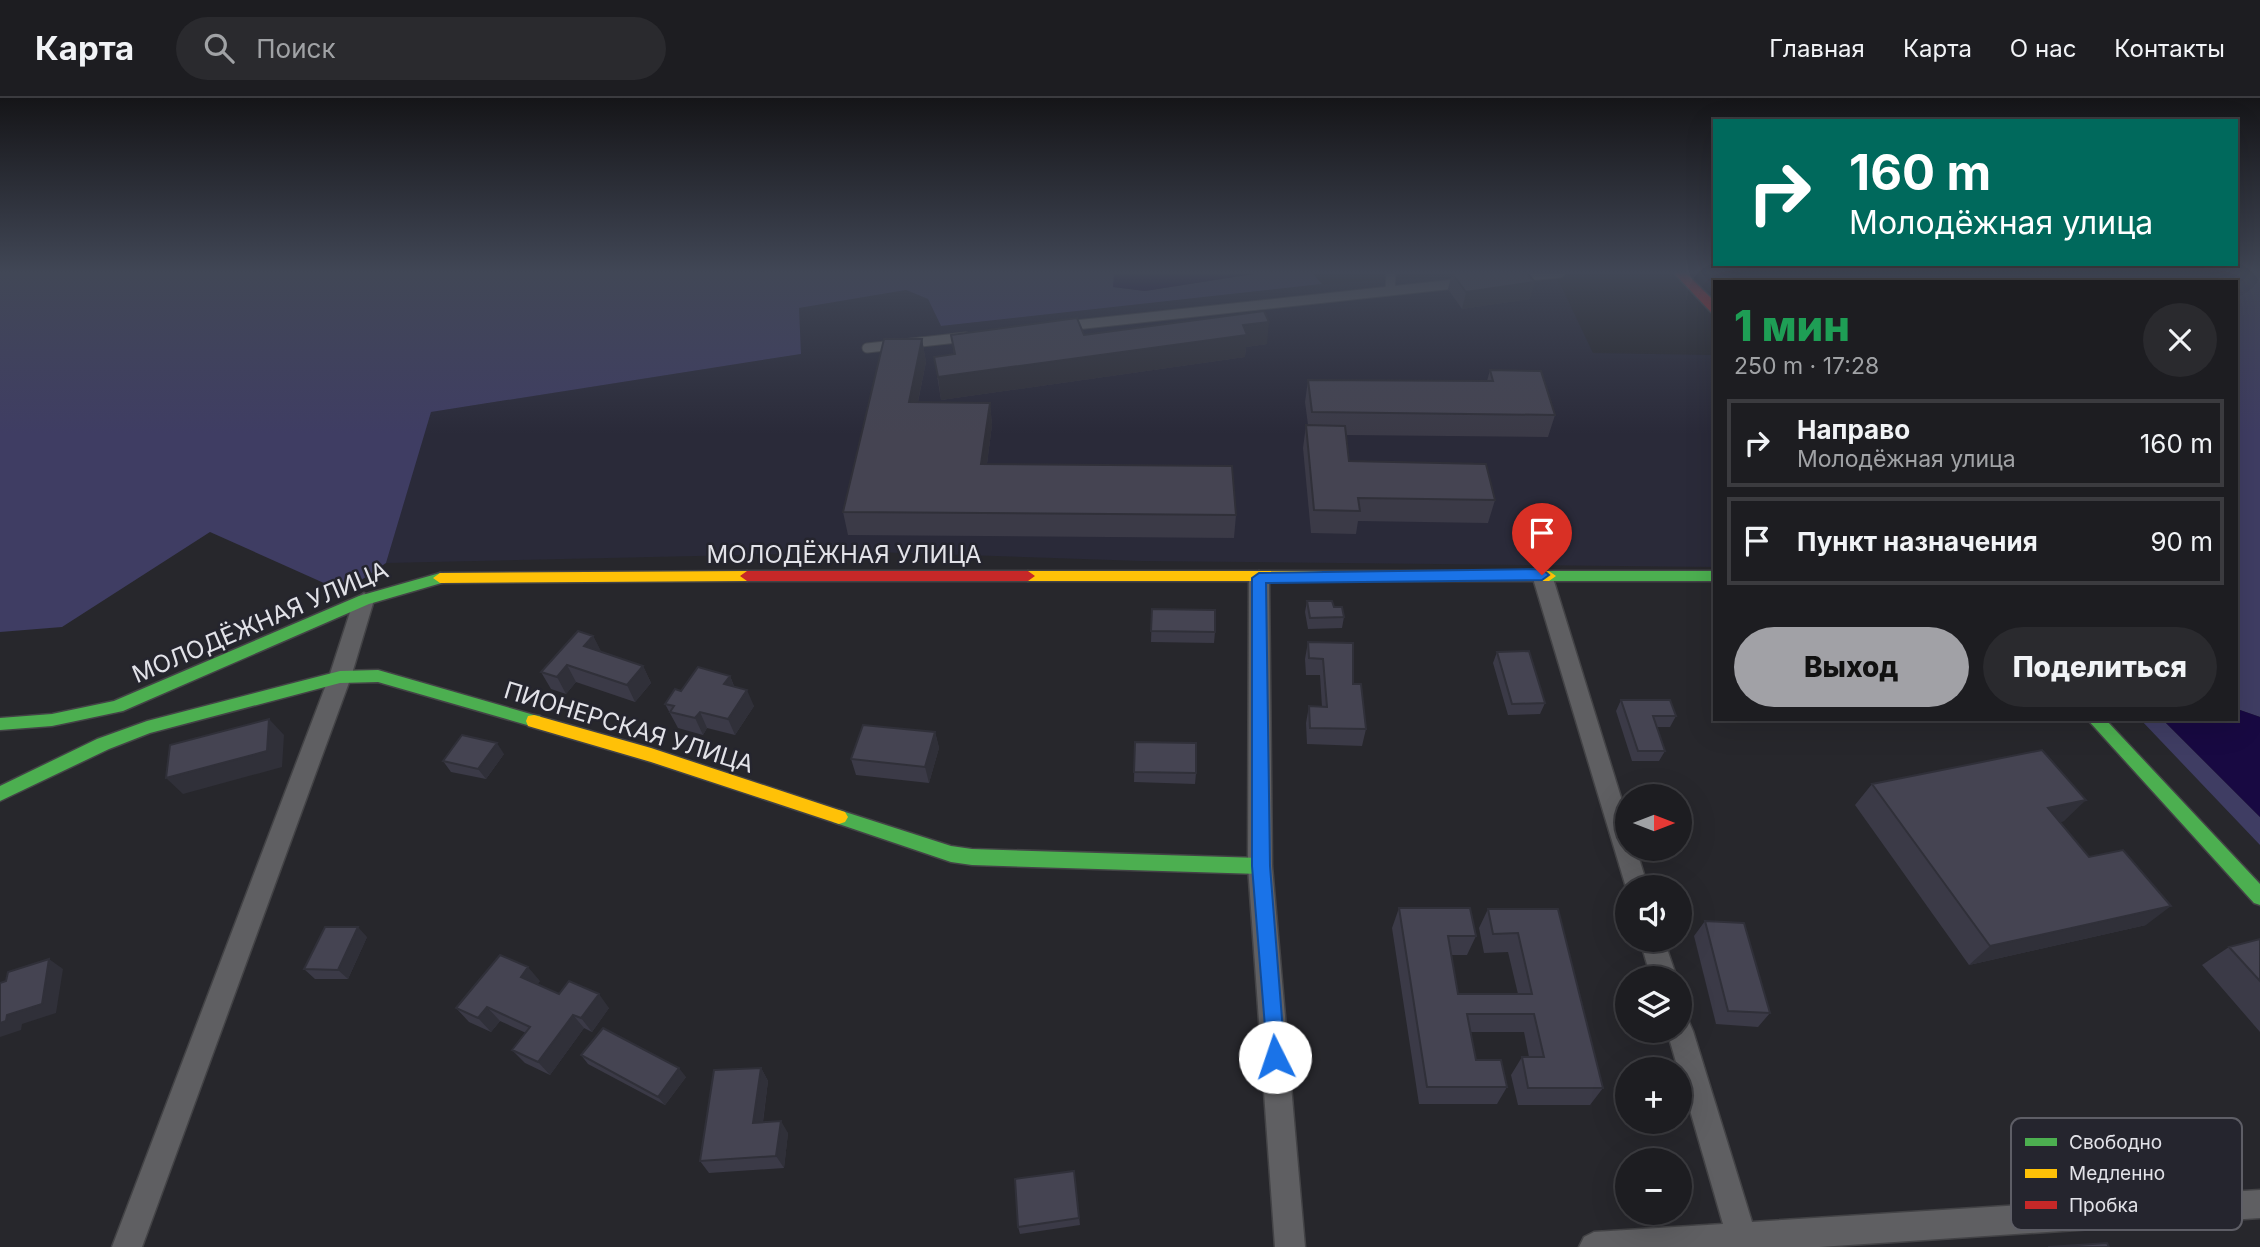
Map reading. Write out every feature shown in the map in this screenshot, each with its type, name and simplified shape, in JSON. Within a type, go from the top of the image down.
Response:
[{"type":"street","points":[[1542,575],[1632,875]]},
{"type":"street","name":"МОЛОДЁЖНАЯ УЛИЦА","points":[[0,724],[52,720],[117,707],[364,600],[431,579],[456,576],[1713,576]]},
{"type":"street","points":[[1259,578],[1261,866],[1290,1247]]},
{"type":"street","points":[[127,1247],[340,677],[364,600]]},
{"type":"street","name":"ПИОНЕРСКАЯ УЛИЦА","points":[[0,794],[103,744],[147,727],[340,677],[378,676],[651,755],[951,854],[980,858],[1261,866]]},
{"type":"street","points":[[2097,721],[2260,897]]},
{"type":"street","points":[[1684,1043],[1742,1238]]},
{"type":"street","points":[[2242,1205],[2260,1204]]},
{"type":"street","points":[[1594,1247],[2011,1220]]},
{"type":"lane","points":[[867,348],[977,336]]},
{"type":"shaded area","points":[[0,327],[800,327],[801,354],[431,412],[386,563],[344,592],[210,532],[62,627],[0,632]]},
{"type":"shaded area","points":[[799,327],[1580,327],[1593,353],[1713,355],[1713,567],[1141,561],[873,552],[386,563],[430,412],[801,354]]},
{"type":"shaded area","points":[[2238,327],[2260,327],[2260,717],[2238,709]]},
{"type":"shaded area","points":[[2238,709],[2260,717],[2260,817],[2164,721],[2238,721]]},
{"type":"shaded area","points":[[2142,721],[2164,721],[2260,817],[2260,845]]},
{"type":"building","points":[[1013,327],[1081,327],[1084,335],[1147,327],[1244,327],[1247,335],[938,377],[934,357],[955,354],[951,335]]},
{"type":"building","points":[[884,339],[922,339],[909,402],[990,403],[981,464],[1232,466],[1236,515],[843,512]]},
{"type":"building","points":[[1490,370],[1541,371],[1555,415],[1312,412],[1308,380],[1493,381]]},
{"type":"building","points":[[1306,425],[1345,426],[1349,461],[1486,464],[1495,500],[1358,498],[1360,511],[1314,510]]},
{"type":"building","points":[[1307,601],[1332,601],[1334,607],[1342,607],[1344,617],[1310,618]]},
{"type":"building","points":[[1152,609],[1215,610],[1215,632],[1151,631]]},
{"type":"building","points":[[578,631],[593,636],[584,646],[643,666],[627,685],[567,665],[557,677],[541,672]]},
{"type":"building","points":[[1308,642],[1353,643],[1353,684],[1361,684],[1366,729],[1310,728],[1309,706],[1327,707],[1323,659],[1309,658]]},
{"type":"building","points":[[1529,651],[1545,703],[1512,704],[1497,652]]},
{"type":"building","points":[[698,667],[730,676],[724,684],[747,690],[728,719],[700,712],[695,718],[670,712],[674,706],[665,704],[675,689],[681,691]]},
{"type":"building","points":[[1621,700],[1670,700],[1676,716],[1653,716],[1665,751],[1638,751]]},
{"type":"building","points":[[269,719],[267,751],[166,778],[170,745]]},
{"type":"building","points":[[863,725],[935,732],[925,767],[851,759]]},
{"type":"building","points":[[462,735],[497,743],[478,769],[443,761]]},
{"type":"building","points":[[1135,742],[1196,743],[1196,773],[1134,772]]},
{"type":"building","points":[[2042,750],[2086,800],[2048,808],[2089,857],[2123,850],[2171,906],[1990,946],[1872,784]]},
{"type":"building","points":[[1399,908],[1470,908],[1476,936],[1448,936],[1458,994],[1532,994],[1518,933],[1493,934],[1488,909],[1558,909],[1603,1088],[1528,1088],[1522,1057],[1544,1057],[1534,1014],[1467,1014],[1476,1060],[1501,1060],[1507,1087],[1427,1087]]},
{"type":"building","points":[[1705,921],[1744,923],[1770,1013],[1728,1011]]},
{"type":"building","points":[[325,927],[358,927],[338,970],[304,969]]},
{"type":"building","points":[[2260,939],[2260,981],[2229,947]]},
{"type":"building","points":[[500,955],[528,967],[521,977],[559,994],[569,981],[599,994],[581,1018],[573,1015],[538,1062],[512,1050],[530,1027],[487,1007],[478,1018],[456,1008]]},
{"type":"building","points":[[49,959],[42,1004],[7,1015],[6,1021],[0,1023],[0,983],[6,981],[8,972]]},
{"type":"building","points":[[603,1028],[679,1068],[658,1097],[581,1055]]},
{"type":"building","points":[[761,1068],[753,1123],[781,1121],[776,1156],[700,1161],[714,1070]]},
{"type":"building","points":[[1074,1171],[1079,1218],[1018,1227],[1015,1179]]},
{"type":"building","points":[[2107,1243],[2109,1247],[2048,1247]]},
{"type":"traffic: fast","points":[[1549,576],[1713,576]]},
{"type":"traffic: fast","points":[[0,724],[52,720],[117,707],[364,600],[440,578]]},
{"type":"traffic: fast","points":[[0,794],[103,744],[147,727],[340,677],[378,676],[534,721]]},
{"type":"traffic: fast","points":[[2097,721],[2260,897]]},
{"type":"traffic: fast","points":[[839,817],[951,854],[972,857],[1260,866]]},
{"type":"traffic: slow","points":[[440,578],[747,576]]},
{"type":"traffic: slow","points":[[1028,576],[1549,576]]},
{"type":"traffic: slow","points":[[534,721],[651,755],[839,817]]},
{"type":"traffic: jam","points":[[747,576],[1028,576]]},
{"type":"route","points":[[1275,1057],[1261,866],[1259,578],[1542,575]]}]
